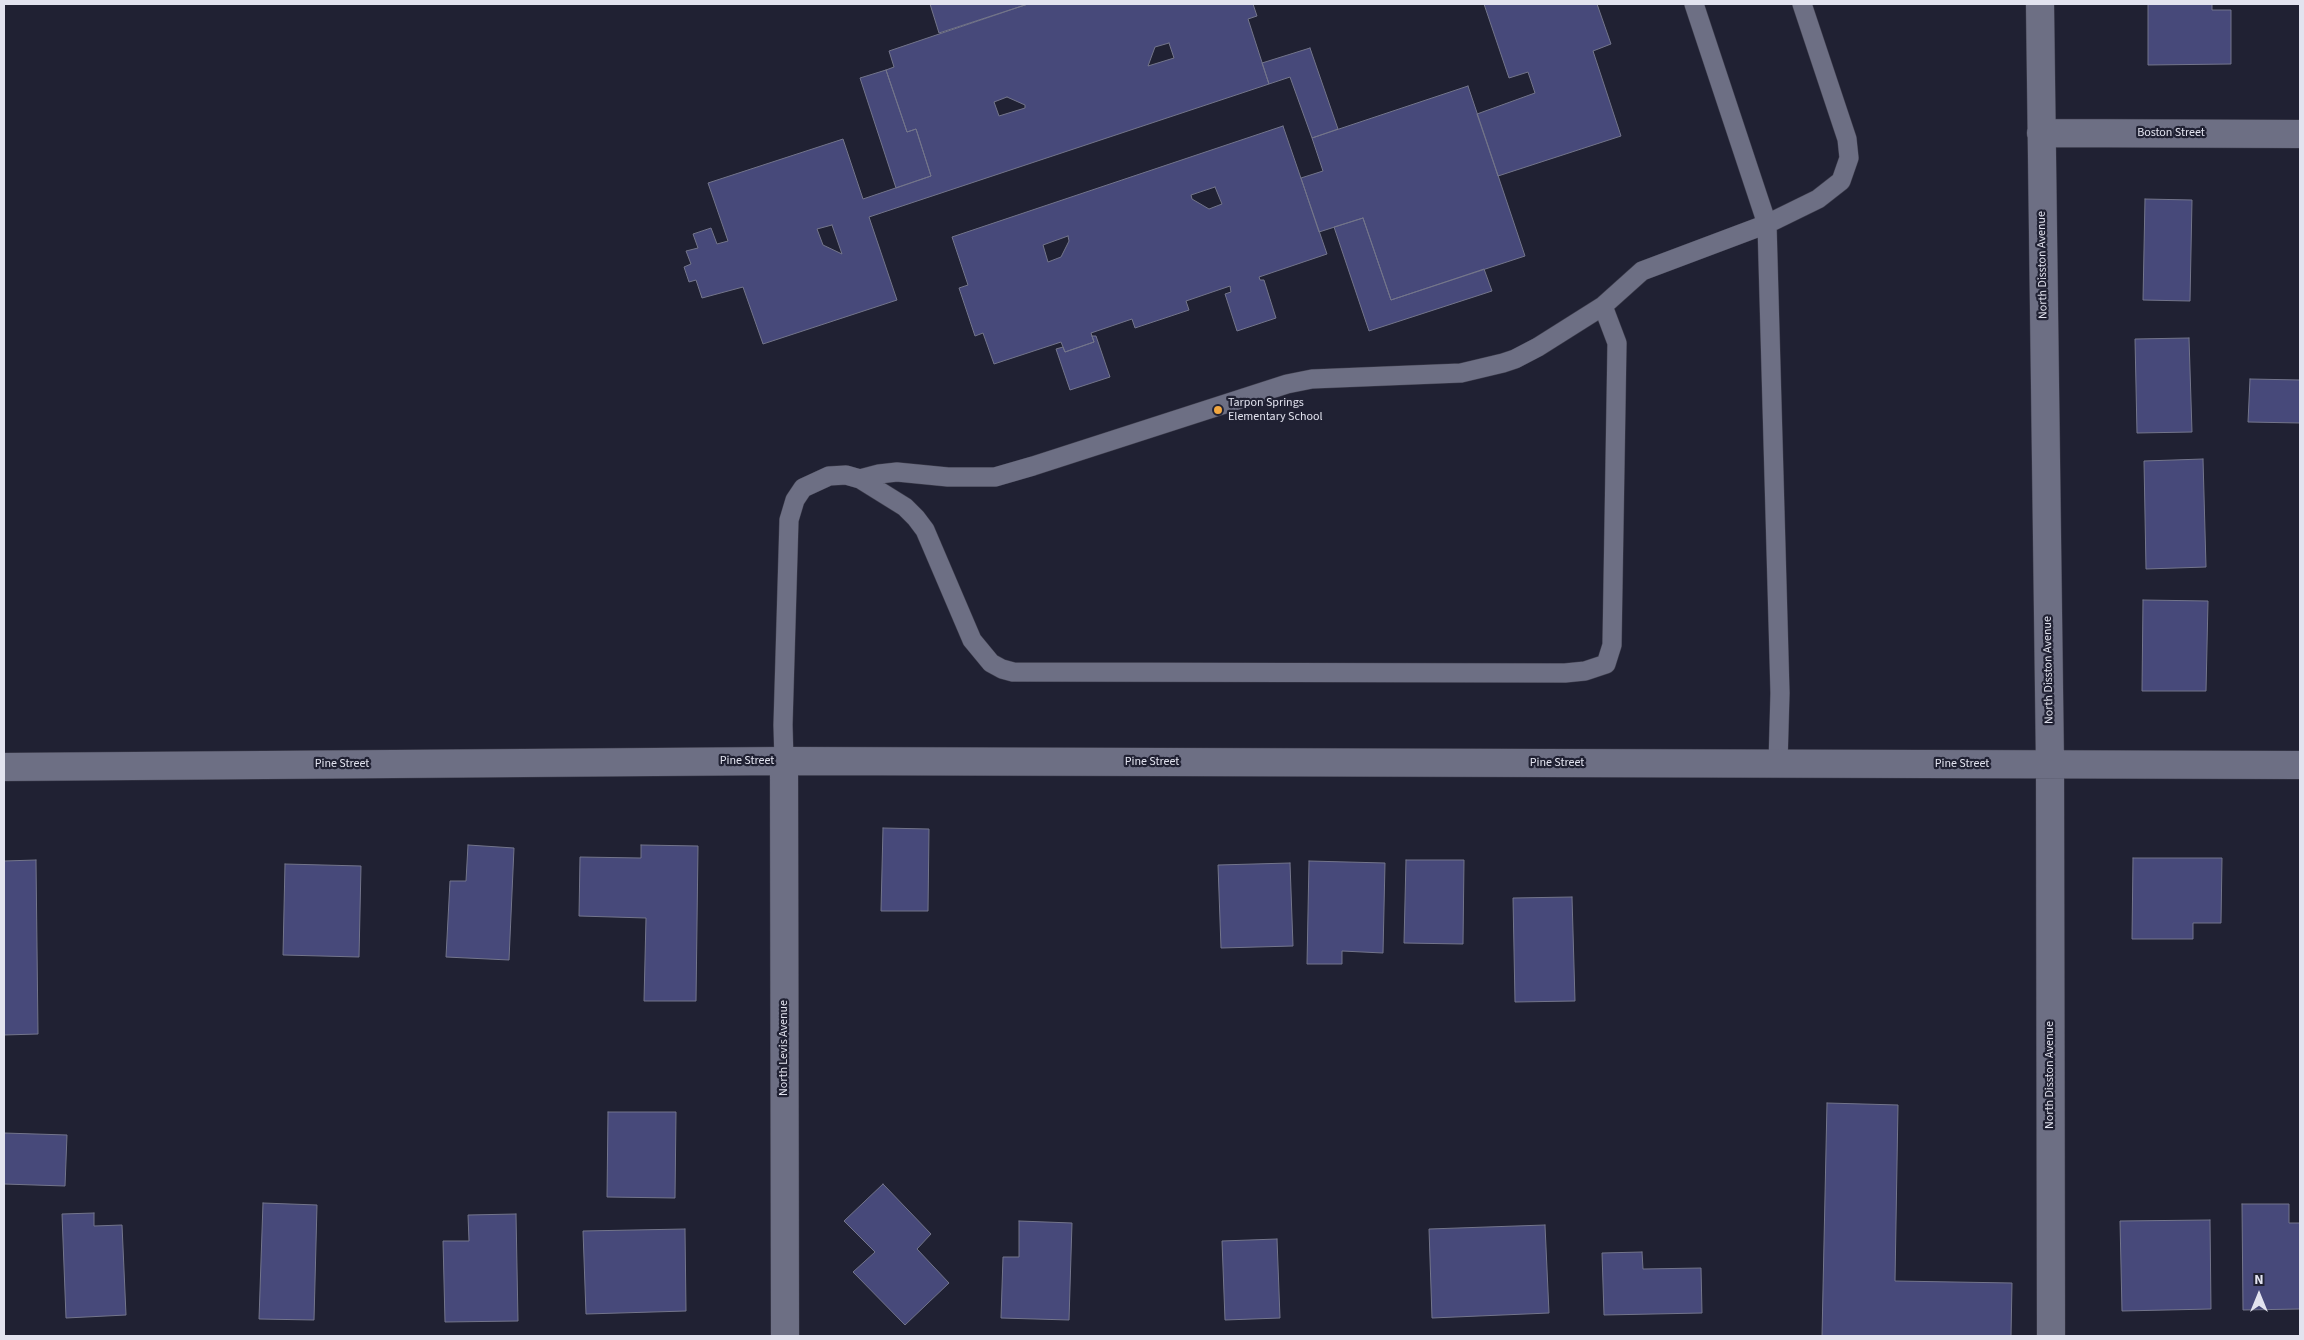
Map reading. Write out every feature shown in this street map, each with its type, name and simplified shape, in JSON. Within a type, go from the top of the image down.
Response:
[{"type":"street","name":"North Disston Avenue","points":[[2040,4],[2050,765],[2051,1336]]},
{"type":"street","name":"Boston Street","points":[[2041,133],[2300,134]]},
{"type":"street","name":"Pine Street","points":[[4,767],[784,761],[2300,765]]},
{"type":"street","name":"North Levis Avenue","points":[[784,761],[785,1336]]},
{"type":"lane","points":[[1694,4],[1766,224],[1780,693],[1778,763]]},
{"type":"lane","points":[[860,479],[897,472],[948,477],[994,476],[1033,466],[1300,381],[1461,373],[1503,364],[1538,347],[1603,306],[1642,271],[1766,224],[1818,199],[1841,181],[1849,158],[1847,139],[1802,4]]},
{"type":"lane","points":[[784,761],[783,725],[789,520],[795,500],[803,488],[829,476],[846,475],[860,479],[905,507],[925,530],[972,640],[991,663],[1013,672],[1585,671],[1606,664],[1612,645],[1617,343],[1603,306]]},
{"type":"building","points":[[930,4],[1028,4],[939,33]]},
{"type":"building","points":[[1028,4],[1253,4],[1257,16],[1248,19],[1269,84],[869,217],[897,300],[763,344],[743,287],[702,298],[696,280],[689,282],[684,267],[691,264],[686,251],[698,248],[693,234],[711,228],[717,244],[728,241],[708,183],[843,139],[863,199],[931,176],[916,129],[907,132],[886,70],[894,67],[889,51]],"holes":[[[1169,43],[1174,58],[1148,66],[1155,47]],[[1007,97],[1025,105],[1025,108],[999,116],[994,102]],[[832,225],[842,254],[823,245],[817,229]]]},
{"type":"building","points":[[1484,4],[1597,4],[1611,44],[1593,51],[1621,136],[1498,176],[1477,114],[1535,93],[1528,72],[1509,78]]},
{"type":"building","points":[[2148,4],[2212,4],[2212,10],[2231,10],[2231,64],[2148,65]]},
{"type":"building","points":[[1310,48],[1338,129],[1312,138],[1290,77],[1269,84],[1262,63]]},
{"type":"building","points":[[886,70],[907,132],[916,129],[931,176],[896,188],[860,78]]},
{"type":"building","points":[[1468,86],[1525,256],[1391,300],[1363,218],[1319,232],[1301,178],[1323,171],[1312,138]]},
{"type":"building","points":[[1283,126],[1327,254],[1259,277],[1260,280],[1264,280],[1276,318],[1237,331],[1225,294],[1231,292],[1230,286],[1186,301],[1189,310],[1135,328],[1132,319],[1091,333],[1094,342],[1065,352],[1061,342],[994,364],[983,333],[975,336],[959,288],[968,285],[952,237]],"holes":[[[1215,187],[1222,204],[1209,209],[1192,199],[1191,195]],[[1068,236],[1069,241],[1061,257],[1048,262],[1043,245]]]},
{"type":"building","points":[[2145,199],[2192,200],[2190,301],[2143,300]]},
{"type":"building","points":[[1363,218],[1391,300],[1484,269],[1492,291],[1369,331],[1334,227]]},
{"type":"building","points":[[1092,336],[1096,336],[1110,377],[1070,390],[1056,349],[1063,347],[1065,352],[1094,342]]},
{"type":"building","points":[[2189,338],[2192,432],[2137,433],[2135,339]]},
{"type":"building","points":[[2250,379],[2300,380],[2300,423],[2248,422]]},
{"type":"building","points":[[2203,459],[2206,567],[2146,569],[2144,461]]},
{"type":"building","points":[[2143,600],[2208,601],[2206,691],[2142,691]]},
{"type":"building","points":[[883,828],[929,829],[928,911],[881,911]]},
{"type":"building","points":[[468,845],[514,848],[509,960],[446,957],[450,881],[466,881]]},
{"type":"building","points":[[641,845],[698,846],[696,1001],[644,1001],[646,918],[579,916],[580,857],[641,858]]},
{"type":"building","points":[[2133,858],[2222,858],[2221,923],[2193,923],[2193,939],[2132,939]]},
{"type":"building","points":[[36,860],[38,1034],[4,1035],[4,861]]},
{"type":"building","points":[[1406,860],[1464,860],[1463,944],[1404,943]]},
{"type":"building","points":[[1309,861],[1385,863],[1383,953],[1342,951],[1342,964],[1307,964]]},
{"type":"building","points":[[1290,863],[1293,946],[1221,948],[1218,865]]},
{"type":"building","points":[[285,864],[361,866],[359,957],[283,955]]},
{"type":"building","points":[[1572,897],[1575,1001],[1515,1002],[1513,898]]},
{"type":"building","points":[[1827,1103],[1898,1105],[1895,1281],[2012,1283],[2011,1336],[1822,1336]]},
{"type":"building","points":[[608,1112],[676,1112],[675,1198],[607,1197]]},
{"type":"building","points":[[4,1133],[67,1135],[65,1186],[4,1184]]},
{"type":"building","points":[[883,1184],[931,1234],[917,1249],[949,1283],[905,1325],[853,1272],[875,1252],[844,1221]]},
{"type":"building","points":[[263,1203],[317,1205],[314,1320],[259,1319]]},
{"type":"building","points":[[2242,1204],[2289,1204],[2289,1223],[2300,1223],[2300,1309],[2243,1310]]},
{"type":"building","points":[[94,1213],[94,1226],[122,1225],[126,1315],[66,1318],[62,1214]]},
{"type":"building","points":[[516,1214],[518,1321],[445,1322],[443,1241],[469,1241],[468,1215]]},
{"type":"building","points":[[2210,1220],[2211,1309],[2122,1311],[2120,1221]]},
{"type":"building","points":[[1019,1221],[1072,1223],[1069,1320],[1001,1318],[1003,1257],[1019,1257]]},
{"type":"building","points":[[1545,1225],[1549,1313],[1432,1318],[1429,1229]]},
{"type":"building","points":[[685,1229],[686,1311],[586,1314],[583,1231]]},
{"type":"building","points":[[1277,1239],[1280,1318],[1225,1320],[1222,1241]]},
{"type":"building","points":[[1642,1252],[1643,1269],[1701,1268],[1702,1313],[1604,1315],[1602,1253]]},
{"type":"place","name":"Tarpon Springs Elementary School","points":[[1218,410]]}]
